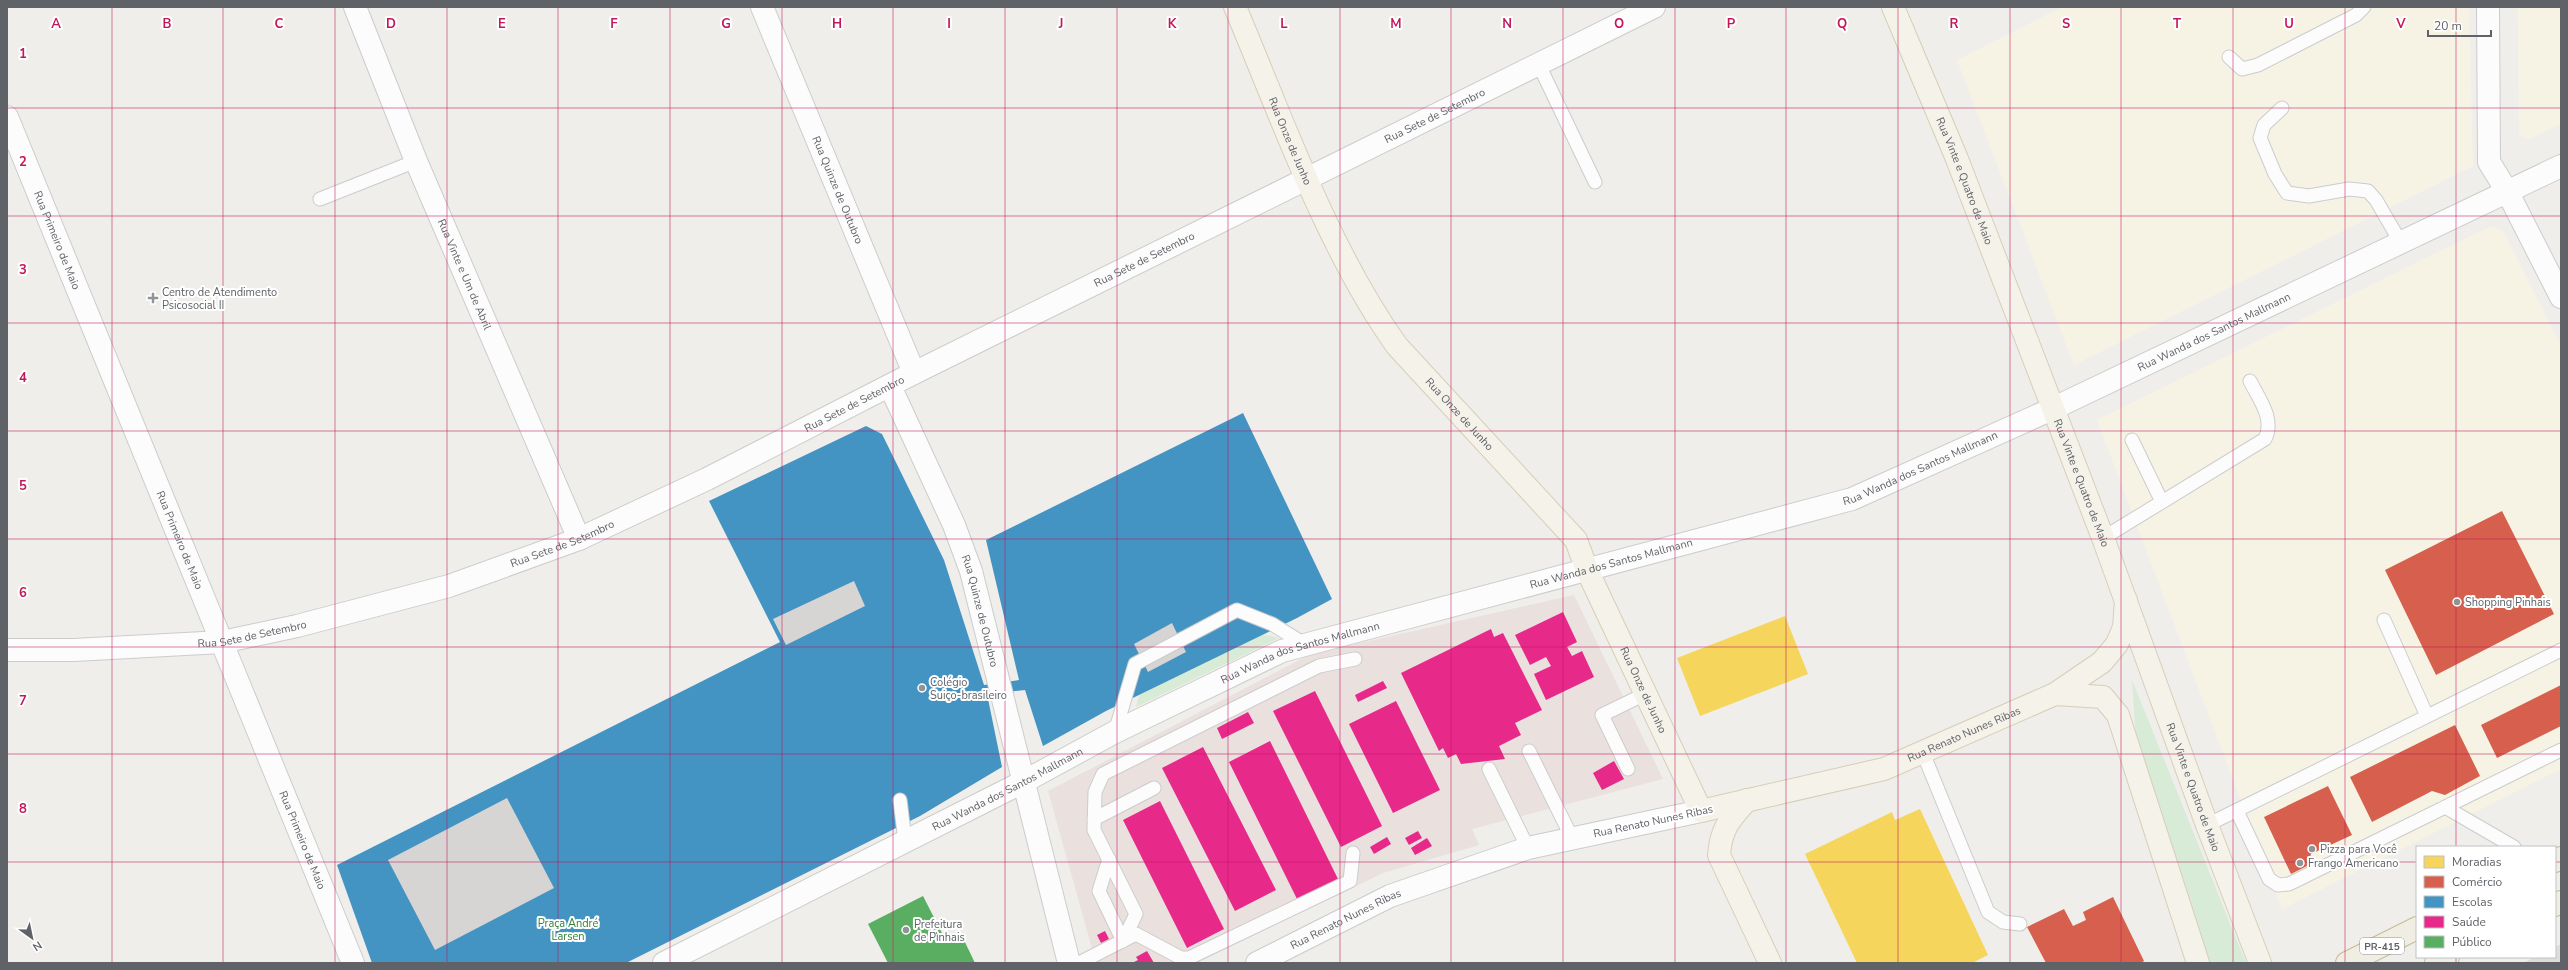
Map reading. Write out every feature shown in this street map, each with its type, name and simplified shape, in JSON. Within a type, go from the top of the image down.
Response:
[{"type":"highway","name":"PR-415","points":[[2347,963],[2416,928]]},
{"type":"highway","points":[[2436,963],[2446,958]]},
{"type":"main road","name":"Rua Onze de Junho","points":[[1235,7],[1307,180],[1361,290],[1397,346],[1576,540],[1588,570],[1645,694],[1701,811]]},
{"type":"main road","name":"Rua Vinte e Quatro de Maio","points":[[1892,7],[1957,159],[2052,409],[2104,538],[2207,826],[2260,963]]},
{"type":"main road","name":"Rua Renato Nunes Ribas","points":[[1701,811],[1884,769],[2055,694],[2102,662],[2118,644],[2124,627],[2126,600]]},
{"type":"main road","points":[[2055,694],[2103,697],[2118,715],[2197,963]]},
{"type":"main road","points":[[1747,800],[1730,819],[1721,837],[1719,855],[1770,963]]},
{"type":"street","name":"Rua Vinte e Um de Abril","points":[[355,7],[416,161],[579,539]]},
{"type":"street","name":"Rua Quinze de Outubro","points":[[762,7],[914,373]]},
{"type":"street","name":"Rua Sete de Setembro","points":[[7,650],[74,650],[222,642],[297,626],[449,586],[579,539],[706,479],[914,373],[1307,180],[1654,7]]},
{"type":"street","points":[[2488,7],[2489,162],[2508,193],[2561,297]]},
{"type":"street","name":"Rua Primeiro de Maio","points":[[7,117],[354,963]]},
{"type":"street","name":"Rua Wanda dos Santos Mallmann","points":[[664,963],[1025,781],[1115,732],[1282,652],[1852,499],[2052,409],[2508,193],[2561,166]]},
{"type":"street","name":"Rua Quinze de Outubro","points":[[890,386],[954,525],[971,571],[1025,781],[1069,963]]},
{"type":"street","name":"Rua Renato Nunes Ribas","points":[[1257,963],[1390,896],[1528,848],[1701,811]]},
{"type":"lane","points":[[2230,56],[2242,69],[2258,65],[2356,15],[2364,7]]},
{"type":"lane","points":[[1539,65],[1595,182]]},
{"type":"lane","points":[[2282,108],[2264,125],[2260,138],[2275,174],[2287,193],[2309,196],[2349,189],[2368,191],[2376,200],[2401,243]]},
{"type":"lane","points":[[320,199],[416,161]]},
{"type":"lane","points":[[2104,538],[2265,439],[2270,430],[2267,414],[2250,381]]},
{"type":"lane","points":[[2132,440],[2162,502]]},
{"type":"lane","points":[[1115,732],[1135,664],[1237,610],[1272,624],[1306,645]]},
{"type":"lane","points":[[2384,620],[2427,716]]},
{"type":"lane","points":[[2207,826],[2561,650]]},
{"type":"lane","points":[[1123,940],[1136,914],[1094,830],[1095,792],[1103,774],[1320,666],[1355,659]]},
{"type":"lane","points":[[1628,768],[1602,715],[1645,694]]},
{"type":"lane","points":[[2237,811],[2268,879],[2278,885],[2289,884],[2561,750]]},
{"type":"lane","points":[[1529,751],[1572,838]]},
{"type":"lane","points":[[1923,753],[1988,912],[2003,922],[2020,924]]},
{"type":"lane","points":[[1489,770],[1528,848]]},
{"type":"lane","points":[[1094,819],[1154,788]]},
{"type":"lane","points":[[900,800],[905,841]]},
{"type":"lane","points":[[2445,807],[2512,846]]},
{"type":"lane","points":[[1079,963],[1136,934],[1181,958],[1189,958],[1350,881],[1353,853]]},
{"type":"lane","points":[[1109,859],[1099,891],[1123,940]]},
{"type":"shaded area","points":[[2062,7],[2469,7],[2473,166],[2074,365],[1957,60]]},
{"type":"shaded area","points":[[2518,7],[2561,7],[2561,124],[2528,140],[2519,134]]},
{"type":"shaded area","points":[[2491,226],[2503,231],[2561,346],[2561,769],[2282,909],[2097,420]]},
{"type":"shaded area","points":[[1574,595],[1663,779],[1472,829],[1479,845],[1383,873],[1197,963],[1096,963],[1048,791],[1311,654]]},
{"type":"shaded area","points":[[2561,944],[2561,963],[2523,963],[2533,958],[2556,958],[2556,946]]},
{"type":"green space","points":[[1241,629],[1279,638],[1136,707],[1144,678]]},
{"type":"green space","points":[[2132,680],[2246,963],[2206,963],[2137,755]]},
{"type":"building: Moradias","points":[[1785,616],[1808,674],[1700,716],[1677,658]]},
{"type":"building: Moradias","points":[[1920,809],[1988,955],[1972,963],[1857,963],[1805,854],[1892,812],[1895,820]]},
{"type":"building: Comércio","points":[[2502,511],[2554,614],[2436,675],[2385,570]]},
{"type":"building: Comércio","points":[[2561,685],[2561,726],[2497,758],[2481,725]]},
{"type":"building: Comércio","points":[[2455,725],[2480,776],[2445,795],[2432,791],[2372,822],[2350,777]]},
{"type":"building: Comércio","points":[[2328,786],[2352,835],[2311,854],[2307,866],[2291,874],[2264,817]]},
{"type":"building: Comércio","points":[[2113,897],[2144,961],[2141,963],[2046,963],[2027,927],[2064,909],[2073,926],[2086,920],[2083,912]]},
{"type":"building: Escolas","name":"Colégio Suiço-brasileiro","points":[[1243,413],[1332,599],[1297,618],[1106,711],[1043,746],[1025,690],[987,694],[1002,767],[920,816],[626,963],[372,963],[337,865],[780,642],[709,501],[866,426],[882,434],[944,560],[984,685],[1019,680],[986,540]]},
{"type":"building: Saúde","points":[[1563,612],[1577,642],[1567,647],[1572,656],[1582,651],[1594,677],[1546,700],[1534,674],[1551,666],[1546,657],[1530,665],[1515,635]]},
{"type":"building: Saúde","points":[[1491,629],[1494,637],[1503,633],[1542,710],[1515,723],[1521,735],[1499,746],[1505,759],[1461,764],[1456,754],[1448,758],[1443,748],[1439,751],[1401,673]]},
{"type":"building: Saúde","points":[[1383,681],[1387,688],[1358,702],[1355,695]]},
{"type":"building: Saúde","points":[[1315,691],[1382,826],[1341,847],[1273,711]]},
{"type":"building: Saúde","points":[[1396,701],[1440,790],[1393,813],[1349,724]]},
{"type":"building: Saúde","points":[[1248,712],[1254,723],[1222,739],[1217,728]]},
{"type":"building: Saúde","points":[[1270,741],[1339,881],[1298,901],[1229,762]]},
{"type":"building: Saúde","points":[[1203,747],[1276,890],[1235,911],[1162,768]]},
{"type":"building: Saúde","points":[[1614,761],[1624,779],[1602,790],[1593,773]]},
{"type":"building: Saúde","points":[[1160,801],[1224,929],[1187,948],[1123,820]]},
{"type":"building: Saúde","points":[[1418,831],[1422,838],[1409,845],[1405,838]]},
{"type":"building: Saúde","points":[[1387,837],[1391,844],[1374,854],[1370,847]]},
{"type":"building: Saúde","points":[[1427,838],[1432,846],[1415,855],[1411,848]]},
{"type":"building: Saúde","points":[[1105,931],[1109,939],[1101,943],[1097,935]]},
{"type":"building: Saúde","points":[[1147,951],[1154,963],[1132,963],[1138,960],[1136,957]]},
{"type":"building: Público","name":"Prefeitura de Pìnhais","points":[[923,896],[947,943],[962,936],[975,963],[888,963],[868,924]]},
{"type":"building: Outros","points":[[854,581],[865,606],[786,645],[773,619]]},
{"type":"building: Outros","points":[[1172,623],[1186,652],[1148,672],[1134,644]]},
{"type":"building: Outros","points":[[507,798],[554,888],[435,950],[388,860]]},
{"type":"place","name":"Centro de Atendimento Psicosocial II","points":[[153,298]]},
{"type":"place","name":"Shopping Pinhais","points":[[2457,602]]},
{"type":"place","name":"Colégio Suiço-brasileiro","points":[[922,688]]},
{"type":"place","name":"Pizza para Você","points":[[2312,849]]},
{"type":"place","name":"Frango Americano","points":[[2300,863]]},
{"type":"place","name":"Prefeitura de Pìnhais","points":[[906,930]]},
{"type":"park label","name":"Praça André Larsen","points":[[568,929]]}]
